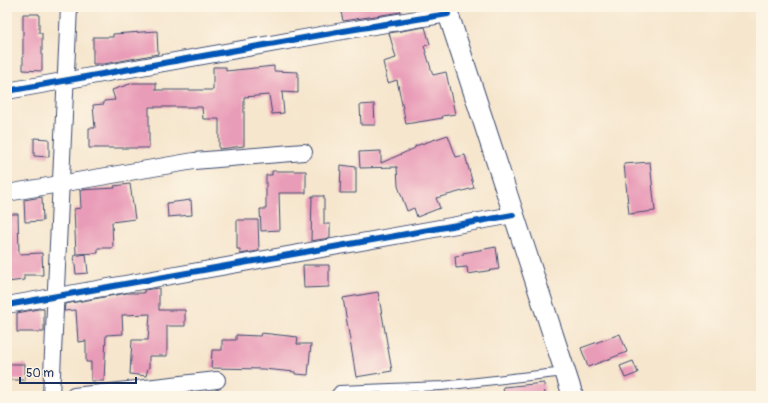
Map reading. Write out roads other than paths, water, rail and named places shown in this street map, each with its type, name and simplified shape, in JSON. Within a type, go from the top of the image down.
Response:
[{"type":"street","points":[[51,396],[69,7]]},
{"type":"street","points":[[7,90],[447,11],[512,215],[573,396]]},
{"type":"street","points":[[7,193],[194,161],[304,152]]},
{"type":"street","points":[[7,305],[512,215]]},
{"type":"street","points":[[74,396],[217,380]]},
{"type":"lane","points":[[334,396],[339,390],[442,386],[565,372]]}]
